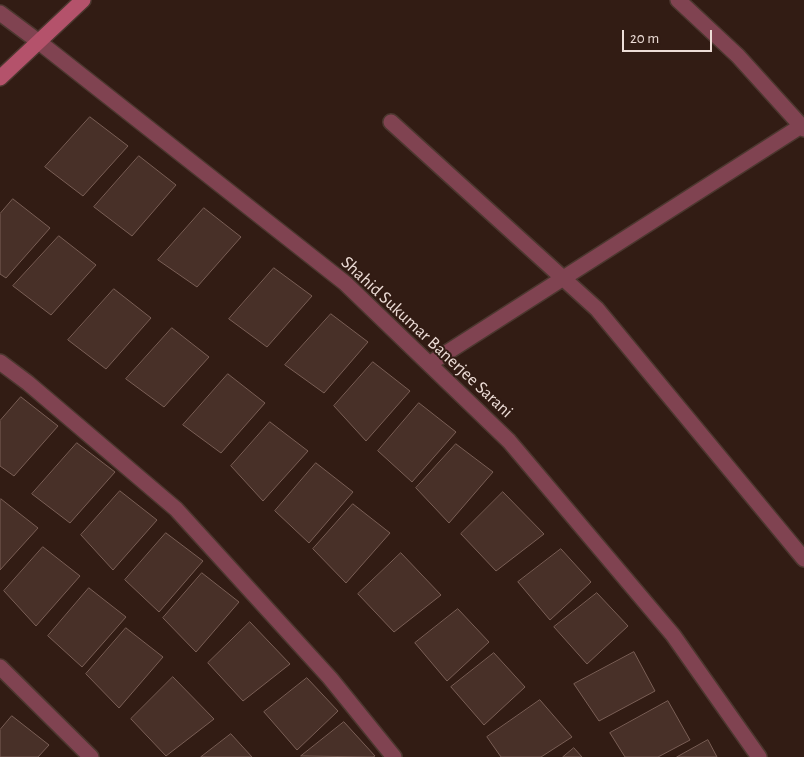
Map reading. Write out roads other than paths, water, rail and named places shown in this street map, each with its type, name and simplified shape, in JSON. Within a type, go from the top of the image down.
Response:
[{"type":"street","points":[[0,78],[83,0]]},
{"type":"street","points":[[429,364],[803,127],[738,56],[678,0]]},
{"type":"street","name":"Shahid Sukumar Banerjee Sarani","points":[[0,14],[39,42],[345,283],[509,441],[673,635],[759,757]]},
{"type":"street","points":[[391,122],[597,309],[804,559]]},
{"type":"street","points":[[0,362],[28,383],[176,509],[330,678],[394,757]]},
{"type":"street","points":[[0,667],[91,757]]}]
